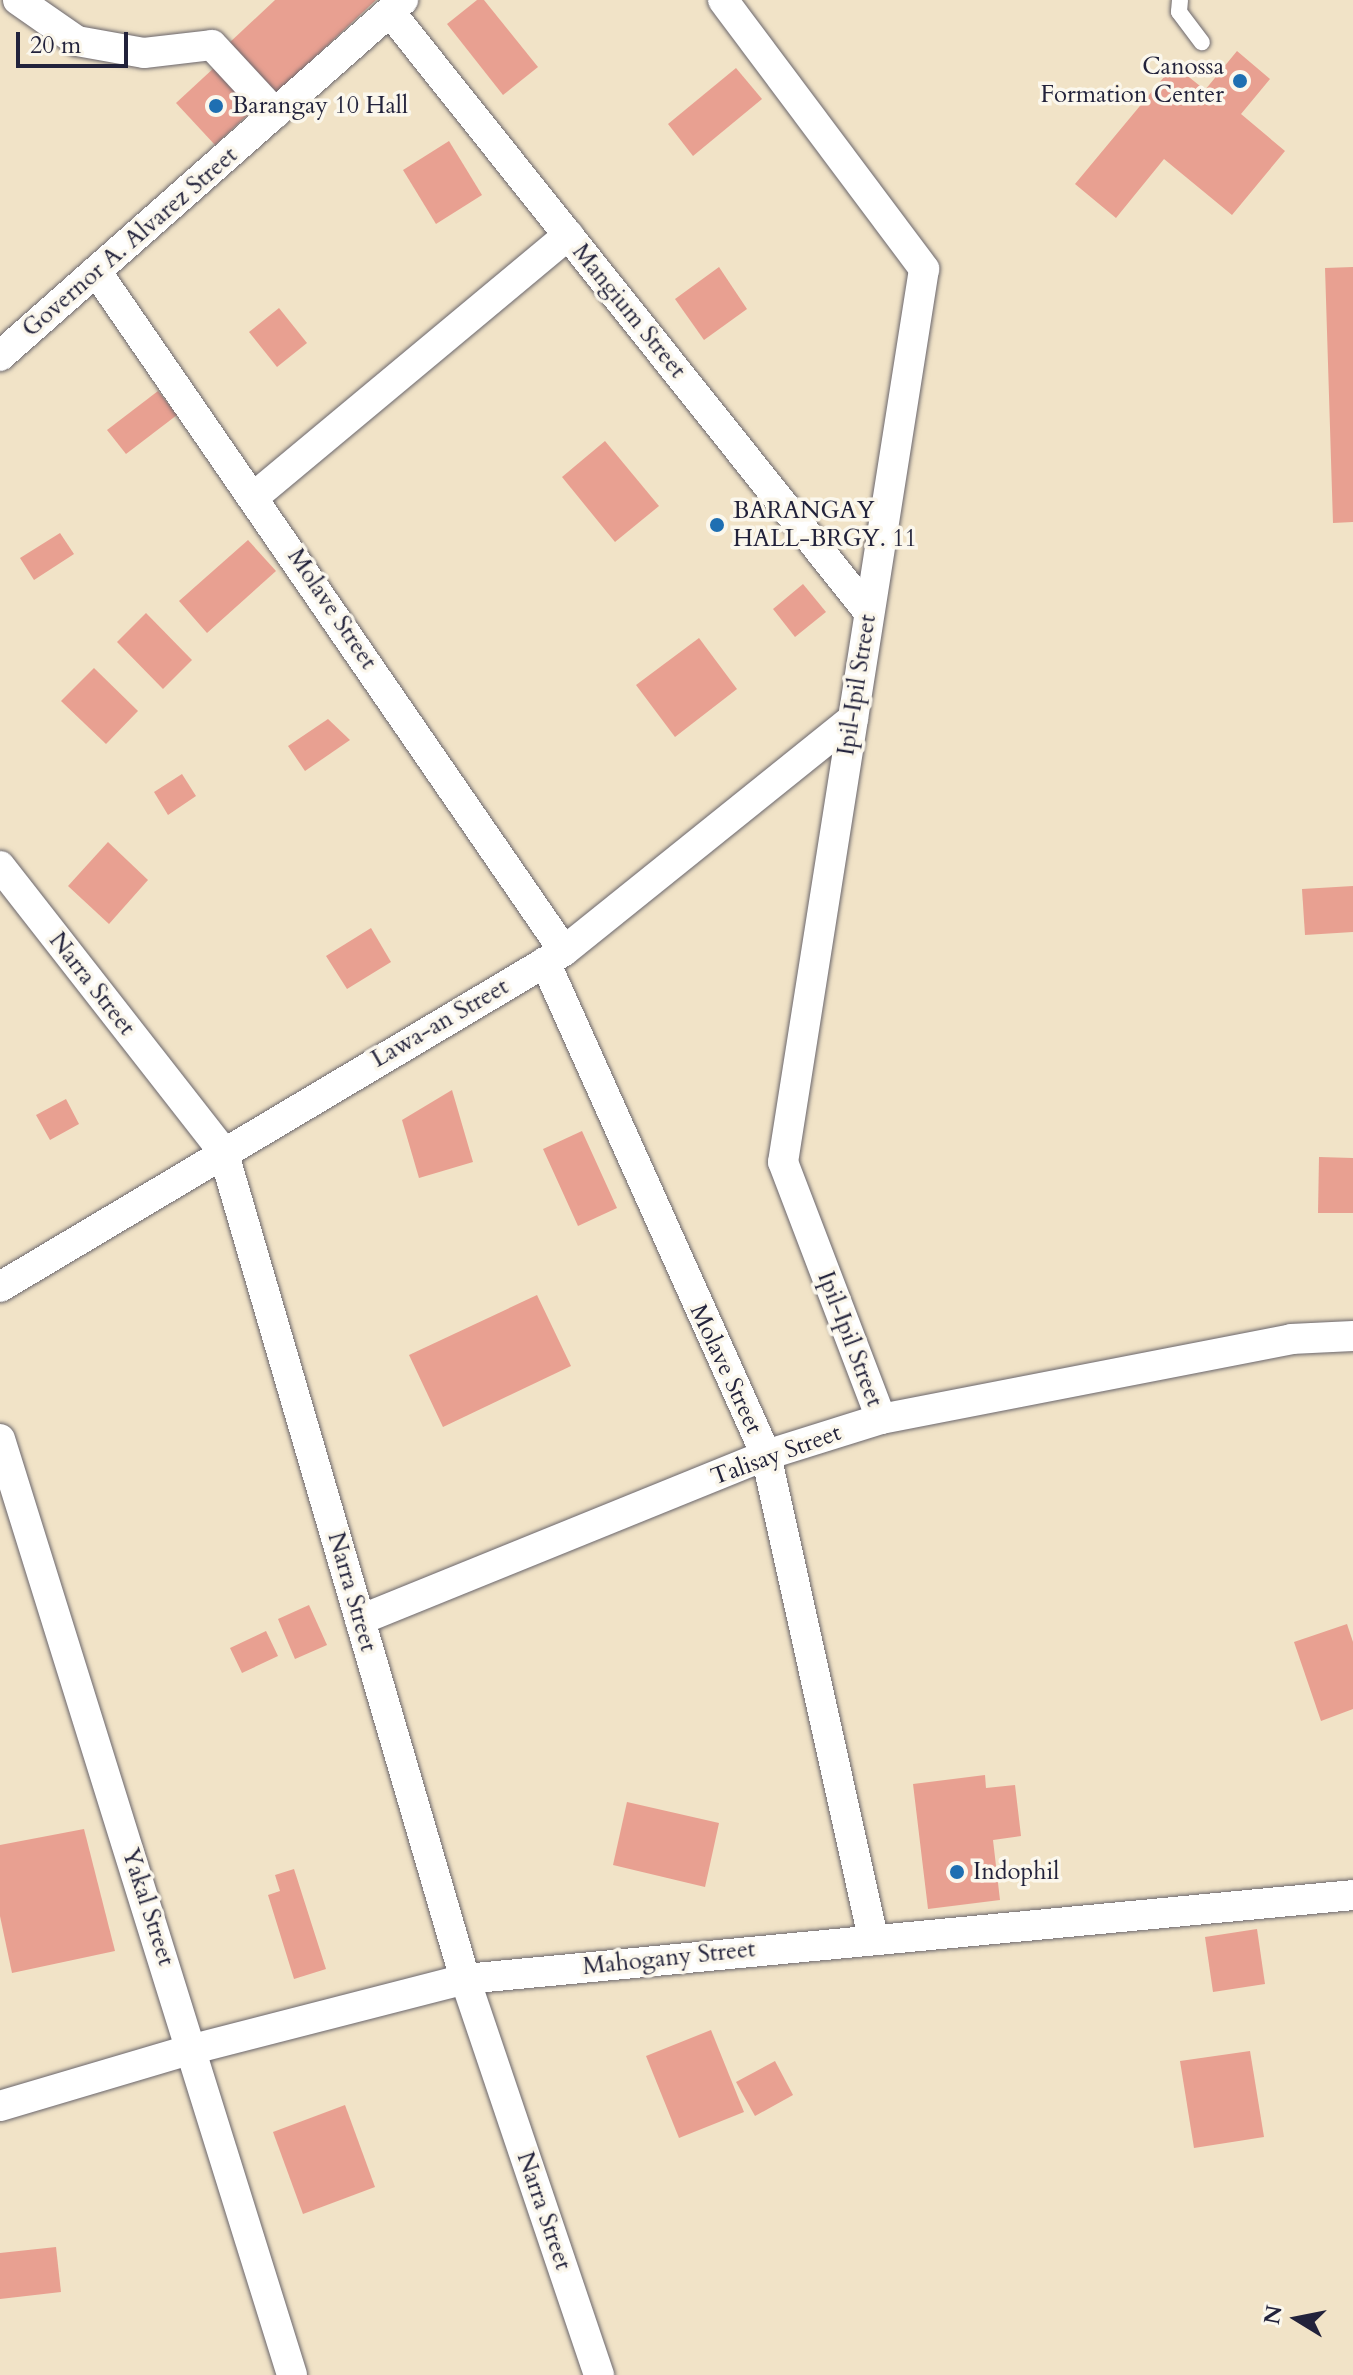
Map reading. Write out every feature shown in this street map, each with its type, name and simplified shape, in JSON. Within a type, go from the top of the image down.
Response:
[{"type":"street","points":[[18,0],[77,41],[144,53],[212,45],[275,113]]},
{"type":"street","name":"Ipil-Ipil Street","points":[[723,0],[924,269],[783,1162],[881,1419]]},
{"type":"street","name":"Governor A. Alvarez Street","points":[[0,356],[397,6]]},
{"type":"street","name":"Mangium Street","points":[[397,6],[568,235],[868,611]]},
{"type":"street","points":[[255,496],[568,235]]},
{"type":"street","name":"Molave Street","points":[[96,271],[255,496],[554,956],[766,1455],[873,1937]]},
{"type":"street","name":"Lawa-an Street","points":[[0,1287],[554,956],[853,719]]},
{"type":"street","name":"Narra Street","points":[[0,866],[223,1151],[465,1979],[599,2375]]},
{"type":"street","name":"Talisay Street","points":[[360,1620],[766,1455],[881,1419],[1291,1339],[1353,1336]]},
{"type":"street","name":"Yakal Street","points":[[0,1439],[193,2049],[292,2375]]},
{"type":"street","name":"Mahogany Street","points":[[0,2106],[193,2049],[465,1979],[873,1937],[1353,1895]]},
{"type":"lane","points":[[1180,0],[1179,12],[1202,42]]},
{"type":"building","points":[[275,0],[376,0],[274,95],[228,44]]},
{"type":"building","points":[[477,0],[484,0],[538,67],[503,95],[447,24]]},
{"type":"building","points":[[1237,51],[1270,79],[1241,114],[1285,151],[1232,215],[1164,159],[1116,218],[1075,184],[1174,65],[1205,90]]},
{"type":"building","name":"Barangay 10 Hall","points":[[216,66],[255,108],[215,145],[176,103]]},
{"type":"building","points":[[736,68],[762,99],[693,156],[668,124]]},
{"type":"building","points":[[449,141],[482,195],[436,224],[403,170]]},
{"type":"building","points":[[719,267],[747,309],[704,340],[675,299]]},
{"type":"building","points":[[1353,267],[1353,522],[1333,523],[1325,268]]},
{"type":"building","points":[[279,308],[307,343],[277,367],[249,332]]},
{"type":"building","points":[[158,391],[177,415],[126,454],[107,430]]},
{"type":"building","points":[[605,441],[659,506],[615,542],[562,477]]},
{"type":"building","points":[[60,533],[74,554],[34,580],[20,558]]},
{"type":"building","points":[[248,540],[276,571],[207,633],[179,601]]},
{"type":"building","points":[[803,584],[826,612],[795,637],[773,609]]},
{"type":"building","points":[[146,613],[192,660],[163,689],[117,642]]},
{"type":"building","points":[[699,638],[737,689],[675,737],[636,685]]},
{"type":"building","points":[[94,668],[138,711],[106,744],[61,701]]},
{"type":"building","points":[[328,719],[350,740],[305,771],[288,746]]},
{"type":"building","points":[[182,774],[196,796],[168,815],[154,792]]},
{"type":"building","points":[[108,842],[148,880],[109,924],[68,886]]},
{"type":"building","points":[[1353,886],[1353,932],[1305,935],[1302,889]]},
{"type":"building","points":[[371,928],[391,962],[347,989],[326,956]]},
{"type":"building","points":[[452,1090],[473,1162],[419,1178],[402,1120]]},
{"type":"building","points":[[66,1099],[79,1124],[50,1140],[36,1115]]},
{"type":"building","points":[[582,1131],[617,1208],[578,1226],[543,1149]]},
{"type":"building","points":[[1319,1157],[1353,1158],[1353,1213],[1318,1213]]},
{"type":"building","points":[[537,1295],[571,1366],[443,1427],[409,1355]]},
{"type":"building","points":[[309,1605],[327,1645],[295,1659],[278,1619]]},
{"type":"building","points":[[1347,1624],[1353,1642],[1353,1709],[1321,1721],[1294,1642]]},
{"type":"building","points":[[266,1631],[278,1656],[242,1673],[230,1648]]},
{"type":"building","points":[[985,1775],[986,1788],[1015,1785],[1021,1836],[993,1840],[1000,1900],[928,1909],[913,1784]]},
{"type":"building","points":[[627,1802],[719,1823],[705,1887],[613,1865]]},
{"type":"building","points":[[84,1829],[115,1951],[12,1973],[0,1916],[0,1845]]},
{"type":"building","points":[[294,1869],[326,1969],[294,1979],[268,1895],[280,1891],[275,1875]]},
{"type":"building","points":[[1257,1929],[1265,1984],[1213,1992],[1205,1937]]},
{"type":"building","points":[[711,2030],[744,2112],[679,2138],[646,2056]]},
{"type":"building","points":[[1250,2051],[1264,2137],[1194,2148],[1180,2061]]},
{"type":"building","points":[[775,2061],[793,2095],[755,2116],[736,2082]]},
{"type":"building","points":[[345,2105],[375,2187],[303,2214],[273,2132]]},
{"type":"building","points":[[56,2247],[61,2292],[0,2299],[0,2253]]},
{"type":"place","name":"Canossa Formation Center","points":[[1240,81]]},
{"type":"place","name":"Barangay 10 Hall","points":[[216,106]]},
{"type":"place","name":"BARANGAY HALL-BRGY. 11","points":[[717,525]]},
{"type":"place","name":"Indophil","points":[[957,1872]]}]
